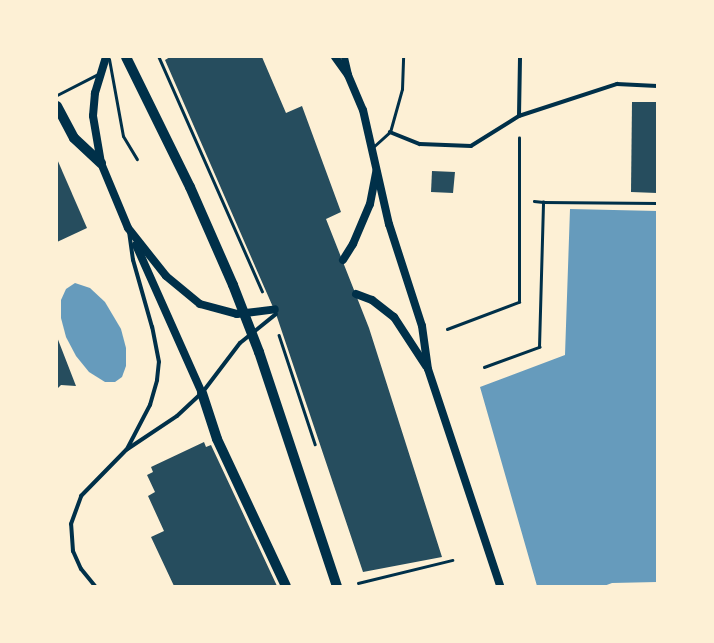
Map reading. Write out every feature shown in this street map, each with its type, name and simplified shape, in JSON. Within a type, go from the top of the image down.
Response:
[{"type":"main road","points":[[107,57],[95,93],[93,116],[101,163],[128,228],[202,393],[217,439],[286,586]]},
{"type":"main road","points":[[126,57],[190,187],[233,285],[259,352],[338,586]]},
{"type":"main road","points":[[335,57],[348,75],[363,110],[389,224],[422,326],[428,369],[500,586]]},
{"type":"main road","points":[[57,106],[74,138],[101,163]]},
{"type":"main road","points":[[343,260],[353,244],[370,204],[377,167]]},
{"type":"main road","points":[[128,228],[166,276],[200,304],[237,314],[276,312]]},
{"type":"main road","points":[[356,294],[372,300],[394,317],[428,369]]},
{"type":"street","points":[[344,57],[348,75]]},
{"type":"street","points":[[519,116],[520,57]]},
{"type":"street","points":[[390,132],[420,144],[472,146],[519,116],[617,84],[657,86]]},
{"type":"street","points":[[126,450],[150,405],[157,380],[159,362],[152,327],[133,260],[128,228]]},
{"type":"street","points":[[95,586],[81,569],[73,551],[71,524],[74,512],[89,486],[126,450],[177,416],[202,393],[240,343],[276,312]]},
{"type":"lane","points":[[107,57],[123,136],[136,160]]},
{"type":"lane","points":[[372,148],[390,132],[402,89],[403,57]]},
{"type":"lane","points":[[57,95],[102,72]]},
{"type":"path","points":[[159,57],[162,62]]},
{"type":"path","points":[[447,329],[519,302],[519,116]]},
{"type":"path","points":[[534,201],[657,203]]},
{"type":"path","points":[[484,367],[539,347],[543,202]]},
{"type":"path","points":[[360,582],[452,560]]},
{"type":"water","points":[[570,209],[657,211],[657,586],[537,586],[480,387],[565,355]]},
{"type":"water","points":[[75,283],[90,288],[105,302],[121,329],[126,348],[126,366],[122,377],[115,382],[105,382],[89,372],[76,356],[66,337],[61,318],[61,300],[66,289]]},
{"type":"pier","points":[[657,582],[657,586],[604,586],[612,583]]},
{"type":"building","points":[[170,57],[262,57],[286,113],[302,106],[341,212],[326,219],[369,328],[442,557],[363,572],[276,314],[165,60]]},
{"type":"building","points":[[632,102],[657,102],[657,193],[631,192]]},
{"type":"building","points":[[57,159],[87,228],[57,242]]},
{"type":"building","points":[[432,171],[455,172],[453,193],[431,192]]},
{"type":"building","points":[[57,337],[76,386],[61,385],[57,389]]},
{"type":"building","points":[[204,442],[206,447],[211,445],[277,586],[174,586],[151,537],[164,531],[148,496],[155,492],[147,475],[153,472],[151,467]]}]
